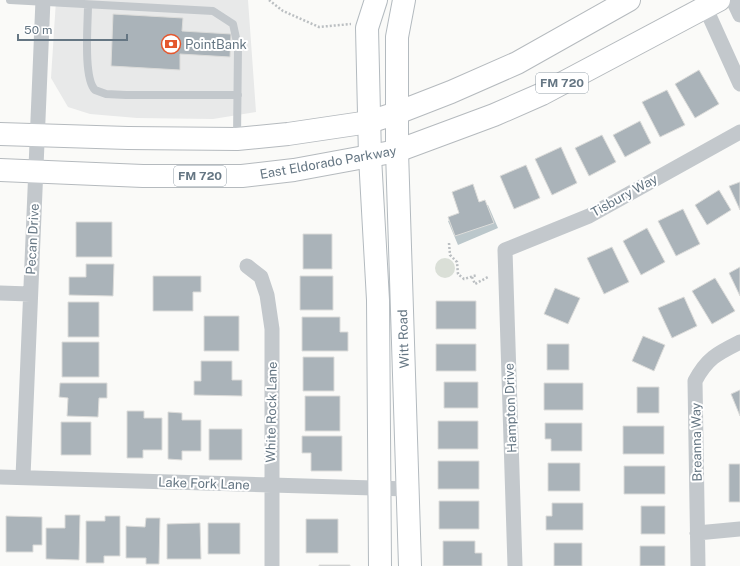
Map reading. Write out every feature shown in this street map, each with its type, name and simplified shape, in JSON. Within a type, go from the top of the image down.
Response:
[{"type":"main road","name":"Witt Road","points":[[376,0],[367,28],[370,157],[378,300],[378,488],[380,566]]},
{"type":"main road","name":"Witt Road","points":[[404,0],[397,37],[397,151],[410,566]]},
{"type":"main road","name":"FM 720","points":[[0,134],[237,139],[288,134],[369,122],[397,113],[517,63],[629,0]]},
{"type":"main road","name":"East Eldorado Parkway","points":[[0,170],[143,176],[242,176],[294,170],[397,151],[494,115],[542,94],[709,2]]},
{"type":"street","points":[[733,0],[740,15]]},
{"type":"street","name":"Pecan Drive","points":[[23,477],[43,1]]},
{"type":"street","points":[[709,2],[740,84]]},
{"type":"street","name":"Tisbury Way","points":[[505,250],[589,216],[740,132]]},
{"type":"street","name":"Hampton Drive","points":[[505,250],[515,566]]},
{"type":"street","name":"White Rock Lane","points":[[247,266],[261,277],[272,329],[272,566]]},
{"type":"street","points":[[0,293],[30,294]]},
{"type":"street","name":"Breanna Way","points":[[698,566],[695,381],[702,368],[713,356],[740,342]]},
{"type":"street","name":"Lake Fork Lane","points":[[0,476],[408,489]]},
{"type":"street","points":[[697,533],[740,529]]},
{"type":"lane","points":[[10,0],[213,11],[233,24],[238,47],[237,139]]},
{"type":"lane","points":[[88,5],[87,57],[90,82],[95,90],[106,94],[126,95],[238,95]]},
{"type":"path","points":[[269,0],[283,11],[319,27],[356,24]]},
{"type":"path","points":[[449,243],[450,255],[457,262],[458,274],[464,279],[477,275]]},
{"type":"path","points":[[472,277],[475,284],[488,277]]},
{"type":"shaded area","points":[[56,0],[248,0],[256,112],[213,119],[137,118],[90,114],[68,107],[51,78]]},
{"type":"shaded area","points":[[488,205],[498,228],[458,245],[448,221]]},
{"type":"shaded area","points":[[445,258],[452,261],[455,268],[452,275],[445,278],[438,275],[435,268],[438,261]]},
{"type":"building","name":"PointBank","points":[[113,14],[183,18],[182,31],[231,34],[230,57],[180,54],[180,70],[111,66]]},
{"type":"building","points":[[699,70],[719,104],[695,118],[675,84]]},
{"type":"building","points":[[667,90],[685,125],[660,137],[642,102]]},
{"type":"building","points":[[640,121],[651,143],[625,157],[613,135]]},
{"type":"building","points":[[602,135],[616,162],[589,176],[575,148]]},
{"type":"building","points":[[561,147],[577,183],[552,195],[535,159]]},
{"type":"building","points":[[526,165],[540,198],[514,209],[500,176]]},
{"type":"building","points":[[740,182],[740,210],[729,186]]},
{"type":"building","points":[[473,184],[479,202],[485,200],[494,223],[455,236],[448,217],[459,213],[452,192]]},
{"type":"building","points":[[719,190],[731,210],[707,225],[695,205]]},
{"type":"building","points":[[683,209],[700,244],[676,256],[658,221]]},
{"type":"building","points":[[76,222],[112,222],[112,257],[76,257]]},
{"type":"building","points":[[647,228],[665,262],[641,275],[623,241]]},
{"type":"building","points":[[303,234],[332,234],[332,269],[303,269]]},
{"type":"building","points":[[612,247],[629,282],[604,294],[587,258]]},
{"type":"building","points":[[86,264],[114,264],[113,296],[69,295],[69,277],[86,277]]},
{"type":"building","points":[[740,267],[740,296],[729,273]]},
{"type":"building","points":[[153,276],[201,276],[201,292],[193,292],[193,311],[153,311]]},
{"type":"building","points":[[300,276],[333,276],[333,310],[300,310]]},
{"type":"building","points":[[715,278],[735,311],[712,324],[692,291]]},
{"type":"building","points":[[555,288],[580,298],[568,324],[544,314]]},
{"type":"building","points":[[684,297],[697,326],[672,338],[658,308]]},
{"type":"building","points":[[436,301],[476,301],[476,329],[436,329]]},
{"type":"building","points":[[68,302],[99,302],[99,337],[68,337]]},
{"type":"building","points":[[204,316],[239,316],[239,351],[204,351]]},
{"type":"building","points":[[302,317],[340,317],[340,332],[348,332],[348,351],[302,351]]},
{"type":"building","points":[[643,336],[665,345],[654,371],[632,361]]},
{"type":"building","points":[[62,342],[99,342],[99,377],[62,377]]},
{"type":"building","points":[[436,344],[476,344],[476,371],[436,371]]},
{"type":"building","points":[[547,344],[569,344],[569,370],[547,370]]},
{"type":"building","points":[[303,357],[334,357],[334,391],[303,391]]},
{"type":"building","points":[[201,361],[232,361],[232,380],[242,380],[242,396],[194,395],[194,381],[201,381]]},
{"type":"building","points":[[444,382],[478,382],[478,408],[444,408]]},
{"type":"building","points":[[60,383],[107,383],[107,398],[99,398],[98,417],[67,416],[68,398],[59,397]]},
{"type":"building","points":[[544,383],[583,383],[583,410],[544,410]]},
{"type":"building","points":[[637,387],[659,387],[659,413],[637,413]]},
{"type":"building","points":[[740,390],[740,416],[731,394]]},
{"type":"building","points":[[305,396],[340,396],[340,431],[305,431]]},
{"type":"building","points":[[127,411],[144,411],[144,418],[162,418],[162,450],[143,450],[143,458],[127,458]]},
{"type":"building","points":[[168,412],[182,413],[182,420],[201,420],[201,451],[182,451],[182,460],[168,459]]},
{"type":"building","points":[[438,421],[478,421],[478,449],[438,449]]},
{"type":"building","points":[[61,422],[91,422],[91,455],[61,455]]},
{"type":"building","points":[[545,423],[582,423],[582,451],[551,451],[551,439],[545,439]]},
{"type":"building","points":[[623,426],[664,426],[664,454],[623,454]]},
{"type":"building","points":[[209,429],[242,429],[242,460],[209,460]]},
{"type":"building","points":[[302,436],[342,436],[342,471],[311,471],[311,453],[302,453]]},
{"type":"building","points":[[438,461],[479,461],[479,489],[438,489]]},
{"type":"building","points":[[548,463],[580,463],[580,491],[548,491]]},
{"type":"building","points":[[729,464],[740,464],[740,502],[729,502]]},
{"type":"building","points":[[624,466],[665,466],[665,494],[624,494]]},
{"type":"building","points":[[439,501],[479,501],[479,529],[439,529]]},
{"type":"building","points":[[552,503],[583,503],[583,530],[546,530],[546,516],[552,516]]},
{"type":"building","points":[[641,506],[665,506],[665,534],[641,534]]},
{"type":"building","points":[[65,515],[80,515],[79,560],[46,559],[46,528],[65,528]]},
{"type":"building","points":[[6,516],[42,517],[42,545],[33,545],[33,552],[6,552]]},
{"type":"building","points":[[105,516],[120,516],[120,556],[104,556],[104,563],[86,563],[86,521],[105,521]]},
{"type":"building","points":[[146,518],[160,518],[159,564],[146,564],[146,558],[126,558],[126,526],[145,527]]},
{"type":"building","points":[[306,519],[338,519],[338,553],[306,553]]},
{"type":"building","points":[[200,523],[201,559],[167,559],[167,524]]},
{"type":"building","points":[[208,523],[240,523],[240,554],[208,554]]},
{"type":"building","points":[[443,541],[475,541],[475,553],[482,553],[482,566],[443,566]]},
{"type":"building","points":[[554,543],[582,543],[582,566],[554,566]]},
{"type":"building","points":[[640,546],[665,546],[665,566],[640,566]]},
{"type":"building","points":[[350,565],[350,566],[319,566]]},
{"type":"place","name":"PointBank","points":[[171,44]]}]
